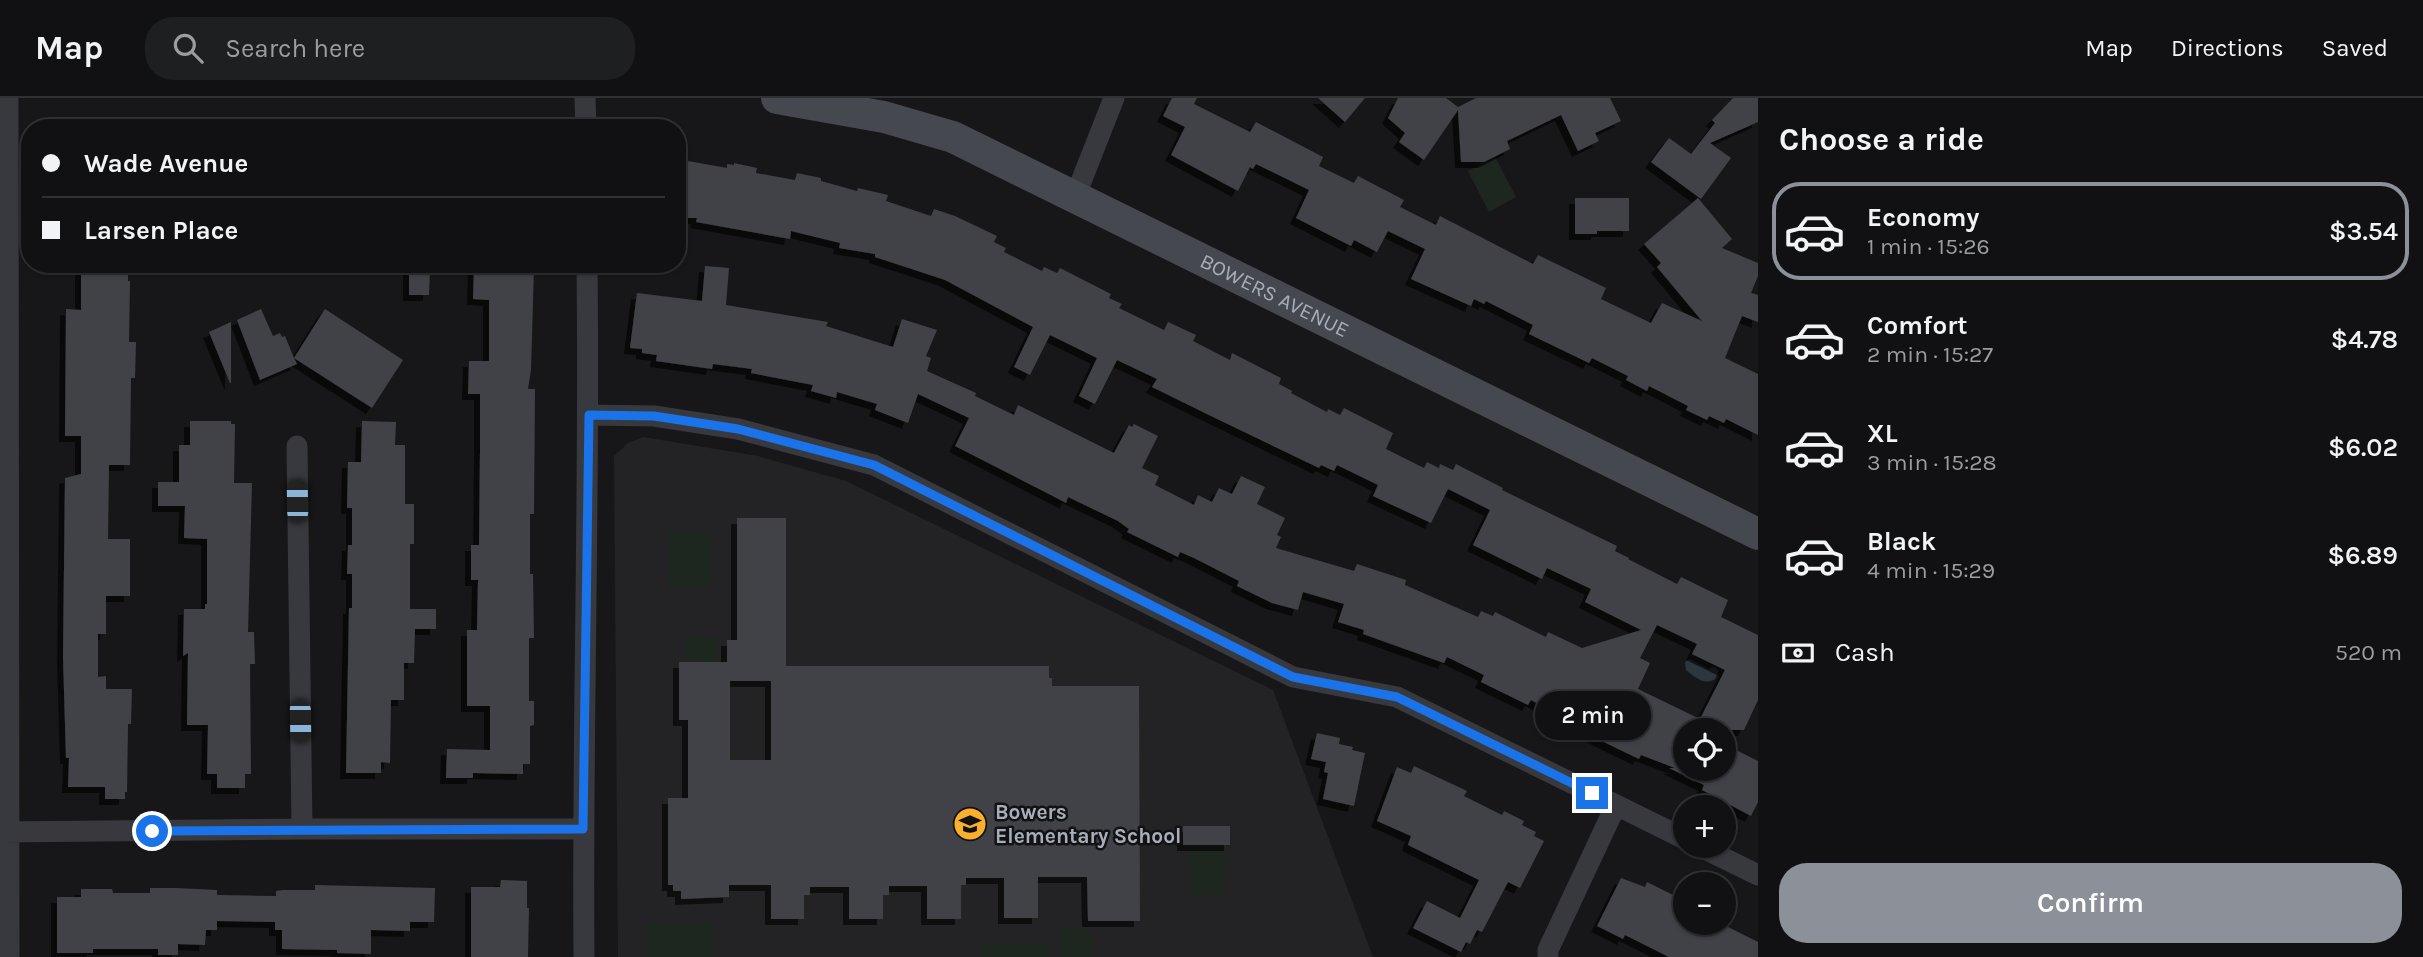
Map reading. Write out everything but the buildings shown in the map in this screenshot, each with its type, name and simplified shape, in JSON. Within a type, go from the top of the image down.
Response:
[{"type":"main road","name":"BOWERS AVENUE","points":[[777,98],[884,117],[953,137],[1758,534]]},
{"type":"street","points":[[8,98],[4,832],[9,957]]},
{"type":"street","points":[[585,98],[586,119]]},
{"type":"street","points":[[1075,197],[1114,98]]},
{"type":"street","points":[[584,957],[583,829],[589,415],[587,273]]},
{"type":"street","points":[[589,415],[654,416],[738,429],[874,465],[1293,677],[1397,697],[1673,833]]},
{"type":"street","points":[[297,446],[302,829]]},
{"type":"street","points":[[1548,957],[1548,950],[1616,805]]},
{"type":"street","points":[[4,832],[583,829]]},
{"type":"street","points":[[1723,858],[1758,875]]},
{"type":"shaded area","points":[[1495,157],[1516,197],[1489,212],[1468,171]]},
{"type":"shaded area","name":"Bowers Elementary School","points":[[643,437],[758,456],[846,481],[1273,690],[1373,957],[618,957],[614,456],[628,443]]},
{"type":"shaded area","points":[[670,532],[711,533],[710,587],[669,587]]},
{"type":"shaded area","points":[[686,636],[718,636],[717,662],[686,662]]},
{"type":"shaded area","points":[[1690,659],[1708,669],[1713,667],[1719,670],[1715,679],[1703,681],[1686,670],[1685,662]]},
{"type":"shaded area","points":[[1190,849],[1222,849],[1225,855],[1223,895],[1190,895]]},
{"type":"shaded area","points":[[646,924],[713,924],[713,957],[646,957]]},
{"type":"shaded area","points":[[1060,927],[1080,927],[1093,934],[1093,957],[1060,957]]},
{"type":"shaded area","points":[[1049,944],[1049,957],[981,957],[981,945]]},
{"type":"place","name":"Bowers Elementary School","points":[[970,824]]},
{"type":"route","points":[[152,831],[583,829],[589,415],[654,416],[738,429],[874,465],[1293,677],[1397,697],[1592,793]]}]
